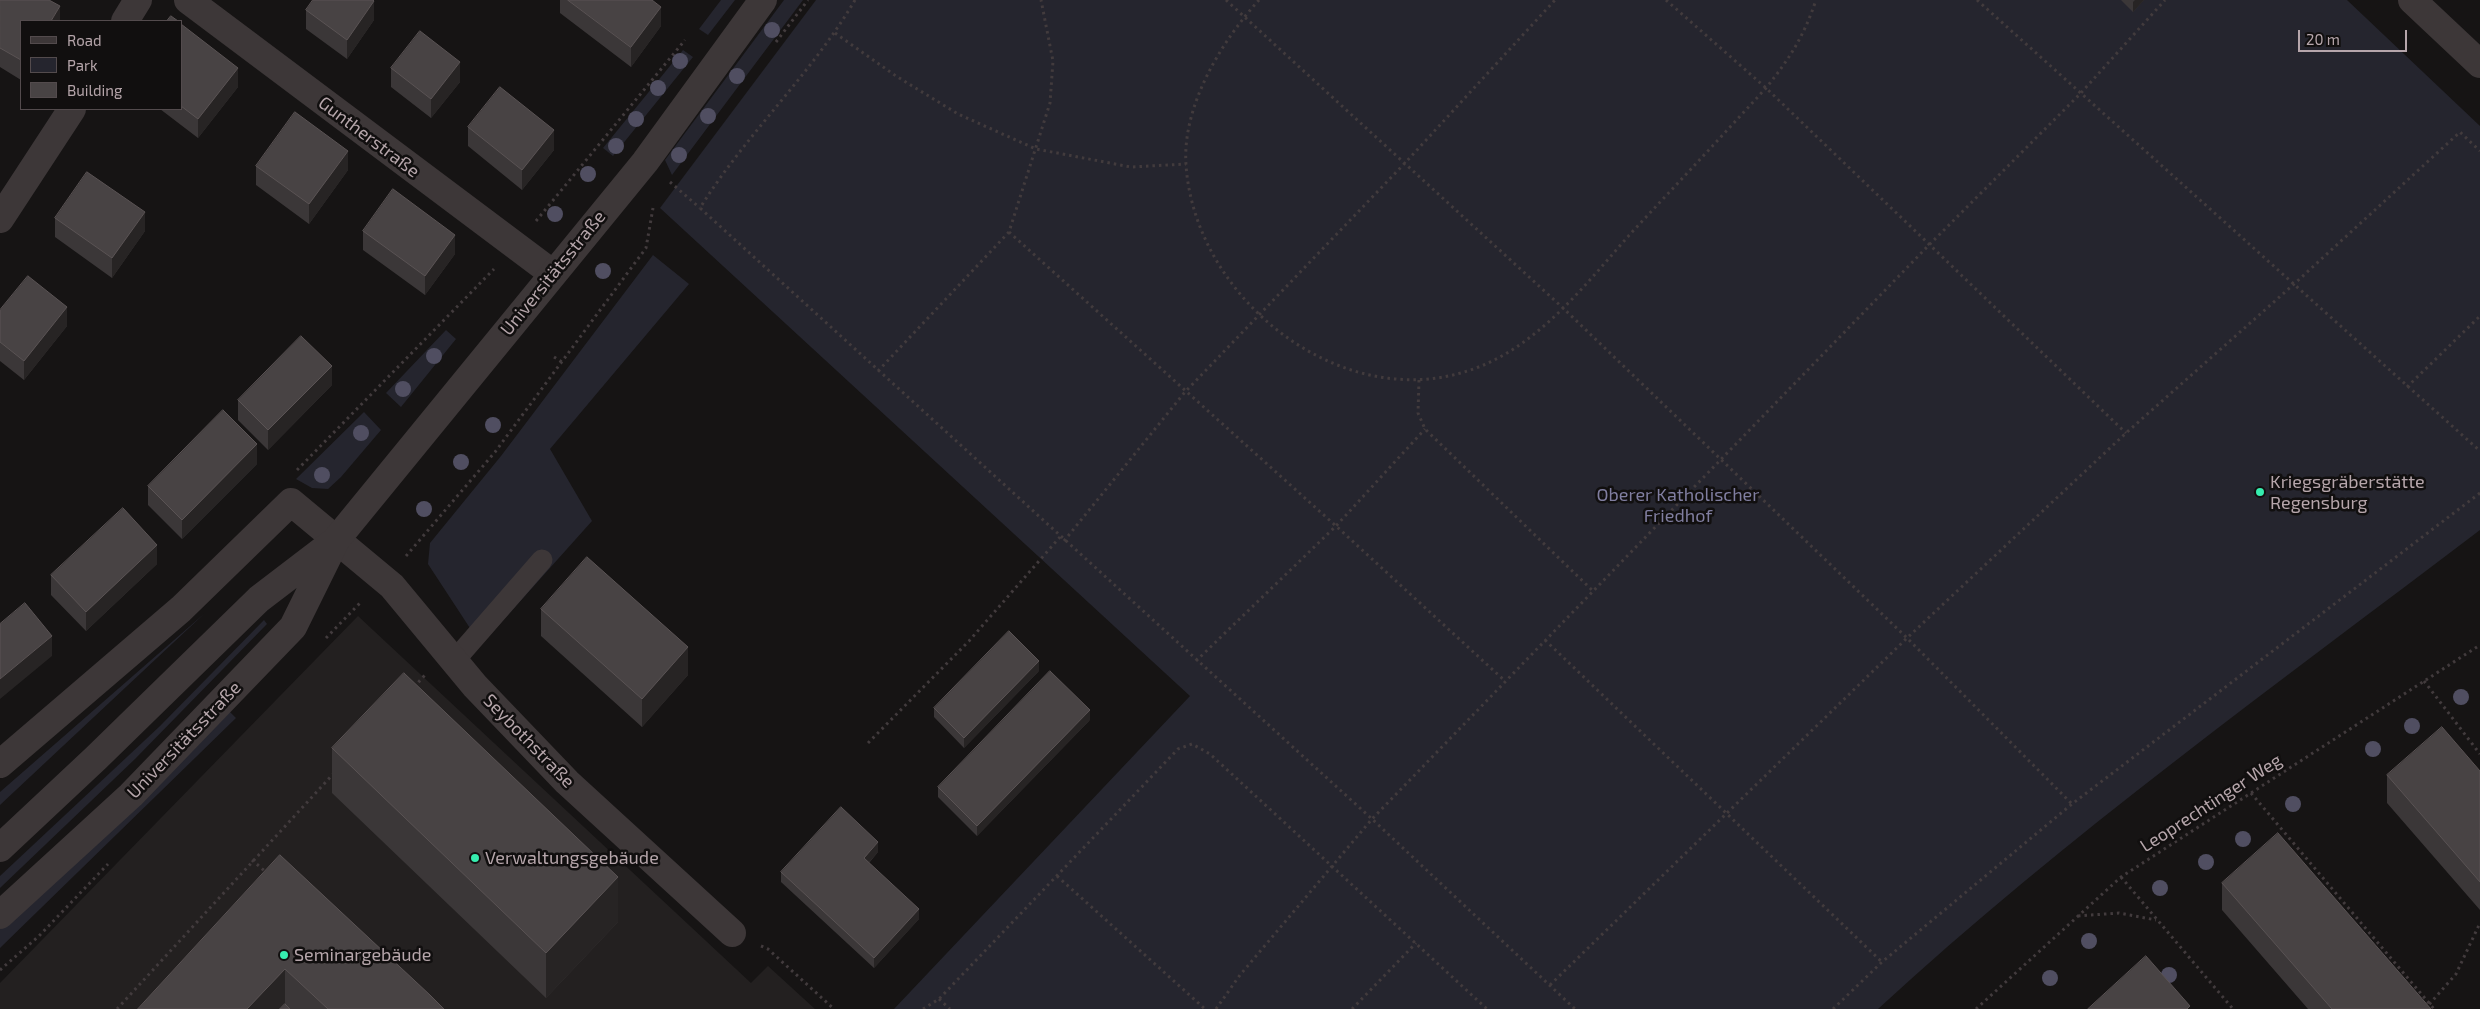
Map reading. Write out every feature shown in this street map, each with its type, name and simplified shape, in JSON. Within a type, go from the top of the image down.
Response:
[{"type":"street","points":[[126,20],[138,0]]},
{"type":"street","name":"Guntherstraße","points":[[188,0],[552,273]]},
{"type":"street","name":"Universitätsstraße","points":[[0,915],[131,795],[293,627],[336,540],[552,273],[645,162],[763,0]]},
{"type":"street","points":[[2412,0],[2480,64]]},
{"type":"street","points":[[0,219],[71,110]]},
{"type":"street","points":[[0,764],[181,609],[291,502],[336,540]]},
{"type":"street","name":"Universitätsstraße","points":[[0,848],[96,758],[259,599],[336,540]]},
{"type":"street","name":"Seybothstraße","points":[[336,540],[392,586],[475,686],[567,782],[732,932]]},
{"type":"lane","points":[[450,656],[542,560]]},
{"type":"path","points":[[772,48],[808,0]]},
{"type":"path","points":[[855,0],[835,33],[719,176],[700,208],[1196,662],[1372,819],[1575,1009]]},
{"type":"path","points":[[878,370],[1009,232],[1050,103],[1053,61],[1041,0]]},
{"type":"path","points":[[1226,0],[1563,308],[1907,638],[2072,804]]},
{"type":"path","points":[[1260,0],[1244,17],[1222,47],[1207,75],[1188,134],[1186,164],[1192,201],[1207,243],[1227,279],[1259,315],[1290,342],[1324,361],[1360,373],[1418,380],[1450,377],[1479,367],[1514,348],[1563,308],[1766,88],[1791,56],[1807,28],[1816,0]]},
{"type":"path","points":[[1064,541],[1186,392],[1405,163],[1555,0]]},
{"type":"path","points":[[1666,0],[1766,88],[2126,433]]},
{"type":"path","points":[[1977,0],[2480,452]]},
{"type":"path","points":[[1216,1009],[1240,975],[1372,819],[1929,245],[2080,94],[2165,0]]},
{"type":"path","points":[[835,33],[896,76],[958,114],[1036,149],[1131,168],[1186,164]]},
{"type":"path","points":[[290,476],[515,247],[685,40]]},
{"type":"path","points":[[1550,985],[1907,638],[2126,433],[2293,285],[2460,132],[2480,151]]},
{"type":"path","points":[[666,189],[677,175]]},
{"type":"path","points":[[383,579],[415,547],[496,452],[646,248],[652,209],[657,202]]},
{"type":"path","points":[[1009,232],[1505,681]]},
{"type":"path","points":[[2407,386],[2480,316]]},
{"type":"path","points":[[554,357],[562,362]]},
{"type":"path","points":[[1418,380],[1418,414],[1425,429],[1592,591]]},
{"type":"path","points":[[1196,662],[1336,526],[1425,429]]},
{"type":"path","points":[[1833,1009],[1882,962],[2072,804],[2480,493]]},
{"type":"path","points":[[868,743],[969,641],[1060,537]]},
{"type":"path","points":[[1545,640],[1882,962]]},
{"type":"path","name":"Leoprechtinger Weg","points":[[1976,1009],[2121,877],[2480,646]]},
{"type":"path","points":[[408,694],[450,656]]},
{"type":"path","points":[[2424,681],[2480,754]]},
{"type":"path","points":[[923,1009],[939,999],[1178,749],[1192,744],[1210,754],[1333,865],[1487,1009]]},
{"type":"path","points":[[117,1009],[340,766]]},
{"type":"path","points":[[2251,793],[2434,1009]]},
{"type":"path","points":[[252,860],[273,880]]},
{"type":"path","points":[[1057,876],[1177,986],[1205,1009]]},
{"type":"path","points":[[2121,877],[2233,1009]]},
{"type":"path","points":[[2078,916],[2119,913],[2158,921]]},
{"type":"path","points":[[2425,1009],[2456,974],[2480,923]]},
{"type":"path","points":[[1352,1009],[1416,943]]},
{"type":"path","points":[[768,949],[834,1009]]},
{"type":"path","points":[[939,999],[950,1009]]},
{"type":"shaded area","points":[[358,616],[751,983],[768,966],[815,1009],[0,1009],[0,983]]},
{"type":"green space","points":[[721,0],[735,0],[708,35],[699,29]]},
{"type":"green space","points":[[784,0],[803,0],[672,175],[665,160]]},
{"type":"green space","name":"Oberer Katholischer Friedhof","points":[[816,0],[2347,0],[2480,126],[2480,530],[2173,762],[2023,883],[1878,1009],[894,1009],[1190,696],[660,208]]},
{"type":"green space","points":[[683,50],[693,57],[613,156],[603,148]]},
{"type":"green space","points":[[653,255],[689,284],[550,449],[592,521],[481,645],[428,564],[430,543],[501,456]]},
{"type":"green space","points":[[446,330],[456,339],[401,407],[386,393]]},
{"type":"green space","points":[[364,412],[381,430],[341,477],[328,489],[312,488],[296,479]]},
{"type":"green space","points":[[205,613],[0,805],[0,792]]},
{"type":"green space","points":[[264,620],[267,624],[135,759],[0,888],[0,876],[160,726]]},
{"type":"green space","points":[[227,709],[236,718],[0,948],[0,929]]},
{"type":"building","points":[[0,0],[49,0],[60,6],[52,20],[20,20],[20,59],[0,48]]},
{"type":"building","points":[[313,0],[374,1],[347,40],[306,10]]},
{"type":"building","points":[[568,0],[652,0],[661,7],[631,47]]},
{"type":"building","points":[[171,16],[177,20],[168,20]]},
{"type":"building","points":[[182,25],[238,68],[198,119],[182,107]]},
{"type":"building","points":[[420,31],[460,62],[431,99],[391,68]]},
{"type":"building","points":[[500,87],[554,130],[522,170],[468,127]]},
{"type":"building","points":[[295,112],[348,151],[309,204],[256,166]]},
{"type":"building","points":[[87,172],[145,212],[112,258],[55,218]]},
{"type":"building","points":[[393,189],[455,235],[425,276],[363,231]]},
{"type":"building","points":[[28,276],[67,307],[24,361],[0,342],[0,310]]},
{"type":"building","points":[[301,336],[332,366],[268,430],[238,400]]},
{"type":"building","points":[[223,410],[257,444],[182,520],[148,486]]},
{"type":"building","points":[[123,508],[157,545],[86,612],[51,575]]},
{"type":"building","points":[[587,557],[688,647],[642,699],[541,609]]},
{"type":"building","points":[[25,603],[52,636],[0,679],[0,624]]},
{"type":"building","points":[[1009,631],[1039,661],[964,738],[934,708]]},
{"type":"building","points":[[1050,671],[1090,710],[977,826],[938,787]]},
{"type":"building","name":"Verwaltungsgebäude","points":[[404,673],[618,877],[546,953],[332,748]]},
{"type":"building","points":[[2442,727],[2480,771],[2480,882],[2387,775]]},
{"type":"building","points":[[841,807],[878,842],[864,858],[919,909],[874,958],[781,872]]},
{"type":"building","points":[[2278,833],[2431,1009],[2332,1009],[2222,883]]},
{"type":"building","points":[[280,855],[444,1009],[328,1009],[285,969],[247,1009],[138,1009]]},
{"type":"building","points":[[2146,956],[2190,1006],[2187,1009],[2088,1009]]},
{"type":"building","points":[[285,1004],[290,1009],[280,1009]]},
{"type":"place","name":"Kriegsgräberstätte Regensburg","points":[[2260,492]]},
{"type":"place","name":"Verwaltungsgebäude","points":[[475,858]]},
{"type":"place","name":"Seminargebäude","points":[[284,955]]}]
